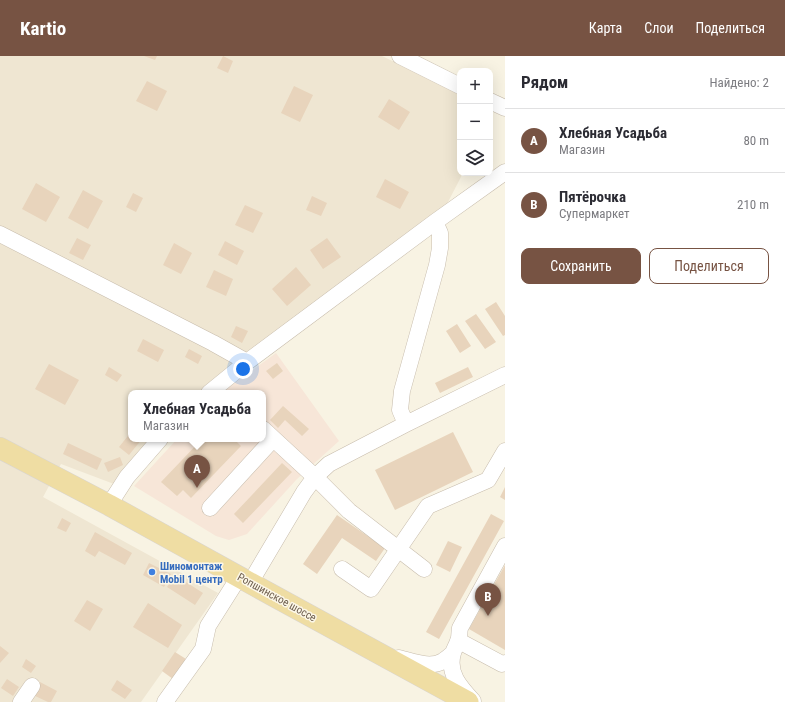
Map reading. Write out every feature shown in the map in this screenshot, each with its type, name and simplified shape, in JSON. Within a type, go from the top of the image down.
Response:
[{"type":"main road","name":"Ропшинское шоссе","points":[[0,448],[109,505],[468,702]]},
{"type":"street","points":[[400,56],[457,84]]},
{"type":"street","points":[[493,102],[505,108]]},
{"type":"street","points":[[218,390],[247,362],[435,222],[505,172]]},
{"type":"street","points":[[406,424],[400,410],[402,391],[437,265],[440,248],[440,233],[435,222]]},
{"type":"street","points":[[0,234],[213,343],[247,362]]},
{"type":"street","points":[[165,702],[203,649],[208,626],[245,580],[315,477],[329,464],[406,424],[503,381]]},
{"type":"street","points":[[268,434],[315,477],[349,511],[424,569]]},
{"type":"street","points":[[109,505],[127,477],[157,442]]},
{"type":"street","points":[[210,508],[262,442]]},
{"type":"street","points":[[342,569],[371,589],[428,506],[488,480],[505,451]]},
{"type":"street","points":[[474,702],[459,686],[454,676],[452,666],[460,628],[505,546]]},
{"type":"street","points":[[373,650],[418,663],[433,665],[442,662],[456,647]]},
{"type":"street","points":[[456,647],[502,664],[505,663]]},
{"type":"street","points":[[21,702],[32,686]]},
{"type":"shaded area","points":[[0,56],[382,56],[457,93],[457,176],[461,176],[447,204],[204,390],[128,390],[128,442],[149,442],[114,484],[61,464],[43,497],[218,593],[141,702],[0,702]]},
{"type":"shaded area","points":[[276,353],[339,441],[297,479],[247,534],[229,540],[216,536],[134,486],[174,442],[266,442],[266,390],[225,390]]},
{"type":"building","points":[[144,56],[157,56],[155,60]]},
{"type":"building","points":[[223,56],[233,61],[228,73],[217,68]]},
{"type":"building","points":[[147,81],[167,91],[157,111],[136,101]]},
{"type":"building","points":[[294,86],[313,95],[300,122],[281,113]]},
{"type":"building","points":[[389,99],[410,112],[399,130],[378,117]]},
{"type":"building","points":[[385,179],[409,192],[400,209],[376,197]]},
{"type":"building","points":[[36,183],[60,197],[46,222],[22,209]]},
{"type":"building","points":[[83,190],[103,201],[88,229],[68,218]]},
{"type":"building","points":[[133,193],[143,198],[136,212],[126,207]]},
{"type":"building","points":[[312,196],[327,203],[321,216],[306,210]]},
{"type":"building","points":[[245,205],[263,213],[253,233],[235,225]]},
{"type":"building","points":[[77,238],[91,245],[83,260],[69,253]]},
{"type":"building","points":[[327,238],[341,257],[323,269],[310,250]]},
{"type":"building","points":[[225,241],[244,251],[237,265],[218,255]]},
{"type":"building","points":[[174,243],[192,253],[181,274],[163,265]]},
{"type":"building","points":[[296,267],[311,285],[287,306],[272,289]]},
{"type":"building","points":[[214,270],[233,279],[226,296],[206,287]]},
{"type":"building","points":[[496,302],[505,316],[505,335],[503,336],[485,309]]},
{"type":"building","points":[[476,314],[496,342],[485,349],[465,321]]},
{"type":"building","points":[[457,324],[471,346],[460,353],[446,331]]},
{"type":"building","points":[[236,326],[248,331],[242,343],[231,337]]},
{"type":"building","points":[[143,339],[164,350],[158,362],[137,351]]},
{"type":"building","points":[[189,349],[202,356],[198,364],[185,357]]},
{"type":"building","points":[[277,363],[283,371],[273,379],[266,371]]},
{"type":"building","points":[[49,364],[79,380],[65,405],[35,389]]},
{"type":"building","points":[[109,367],[122,375],[117,382],[105,375]]},
{"type":"building","points":[[468,367],[473,377],[440,393],[435,383]]},
{"type":"building","points":[[283,406],[309,429],[302,436],[285,420],[278,428],[270,420]]},
{"type":"building","points":[[453,432],[473,472],[395,510],[375,470]]},
{"type":"building","points":[[128,436],[128,442],[140,442],[129,455],[119,447]]},
{"type":"building","points":[[199,442],[237,442],[241,446],[191,498],[183,490],[177,496],[161,482]]},
{"type":"building","points":[[68,443],[102,459],[97,470],[63,454]]},
{"type":"building","points":[[120,457],[123,465],[108,472],[104,463]]},
{"type":"building","points":[[282,463],[292,472],[243,523],[234,514]]},
{"type":"building","points":[[505,487],[505,500],[500,497]]},
{"type":"building","points":[[491,514],[504,521],[439,639],[426,632]]},
{"type":"building","points":[[337,515],[385,548],[376,561],[342,538],[317,574],[303,564]]},
{"type":"building","points":[[62,518],[71,523],[66,532],[57,528]]},
{"type":"building","points":[[95,532],[132,553],[125,565],[99,551],[95,557],[85,551]]},
{"type":"building","points":[[448,541],[462,547],[450,572],[436,565]]},
{"type":"building","points":[[149,563],[171,574],[164,587],[143,575]]},
{"type":"building","points":[[505,565],[505,650],[469,629]]},
{"type":"building","points":[[175,575],[203,593],[195,605],[167,587]]},
{"type":"building","points":[[87,600],[103,609],[90,631],[74,621]]},
{"type":"building","points":[[148,603],[182,625],[168,648],[133,627]]},
{"type":"building","points":[[0,646],[9,653],[0,663]]},
{"type":"building","points":[[175,652],[186,659],[173,679],[162,671]]},
{"type":"building","points":[[26,659],[36,666],[31,673],[22,667]]},
{"type":"building","points":[[7,679],[19,687],[13,696],[1,688]]},
{"type":"building","points":[[117,680],[132,690],[125,699],[111,690]]},
{"type":"building","points":[[40,682],[57,691],[51,702],[33,695]]},
{"type":"place","name":"Хлебная Усадьба","points":[[197,488]]},
{"type":"place","name":"Шиномонтаж Mobil 1 центр","points":[[152,572]]},
{"type":"place","name":"Пятёрочка","points":[[488,616]]}]
